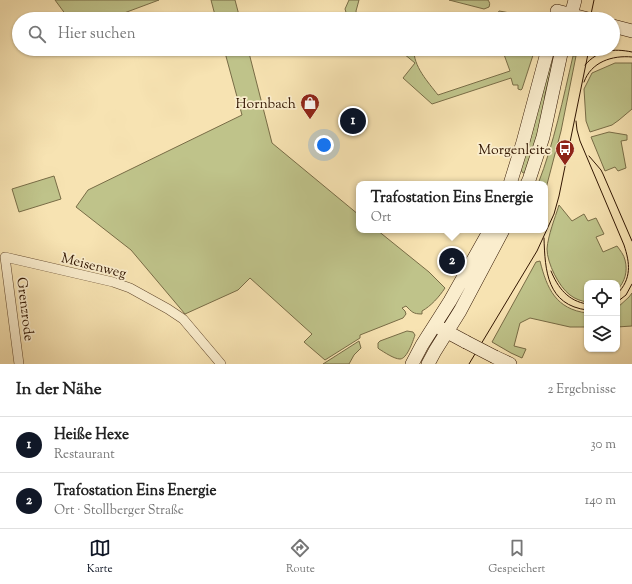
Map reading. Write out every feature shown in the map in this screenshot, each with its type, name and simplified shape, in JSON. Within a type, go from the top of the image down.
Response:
[{"type":"main road","points":[[571,12],[575,0]]},
{"type":"main road","points":[[620,28],[632,31]]},
{"type":"main road","points":[[511,181],[546,56]]},
{"type":"main road","points":[[528,181],[543,137],[560,56]]},
{"type":"main road","points":[[412,364],[488,233]]},
{"type":"main road","points":[[428,364],[460,311],[501,233]]},
{"type":"main road","points":[[435,325],[510,364]]},
{"type":"street","name":"Meisenweg","points":[[5,257],[113,282],[130,288],[183,319],[221,364]]},
{"type":"street","name":"Grenzrode","points":[[5,257],[19,364]]},
{"type":"green space","points":[[55,0],[159,0],[127,12],[64,12]]},
{"type":"green space","points":[[211,0],[235,0],[238,12],[214,12]]},
{"type":"green space","points":[[349,0],[359,0],[356,12],[346,12],[345,9]]},
{"type":"green space","points":[[449,0],[488,0],[490,4],[489,7],[484,9]]},
{"type":"green space","points":[[226,56],[250,56],[272,143],[356,213],[356,233],[381,233],[429,272],[445,288],[429,307],[422,311],[422,314],[413,312],[406,306],[402,308],[406,314],[403,318],[360,335],[360,338],[325,360],[304,342],[312,334],[250,278],[238,290],[185,314],[131,250],[76,207],[88,190],[242,115]]},
{"type":"green space","points":[[406,56],[414,56],[419,68],[438,95],[510,71],[505,56],[533,56],[521,90],[518,89],[518,85],[513,85],[511,78],[432,104],[403,78],[415,63]]},
{"type":"green space","points":[[550,56],[554,56],[545,95],[544,117],[526,172],[523,173],[520,169]]},
{"type":"green space","points":[[573,56],[576,56],[561,131],[548,181],[539,181],[544,168],[562,105]]},
{"type":"green space","points":[[615,63],[632,63],[632,109],[612,125],[590,132],[586,121],[584,89],[592,73]]},
{"type":"green space","points":[[609,132],[627,135],[627,140],[621,141],[626,168],[618,171],[615,167],[605,171],[591,137]]},
{"type":"green space","points":[[54,176],[61,199],[19,212],[12,189]]},
{"type":"green space","points":[[559,205],[572,221],[584,214],[588,221],[596,218],[604,234],[596,237],[603,252],[617,246],[624,256],[626,272],[624,280],[620,286],[620,280],[584,280],[584,301],[578,300],[572,296],[558,281],[551,268],[547,249],[550,232]]},
{"type":"green space","points":[[540,261],[546,280],[554,296],[568,307],[576,311],[584,312],[584,327],[570,327],[530,318],[520,323],[514,346],[526,349],[522,358],[492,342],[536,262]]},
{"type":"green space","points":[[632,293],[632,326],[620,327],[620,305]]},
{"type":"green space","points":[[407,331],[413,332],[415,335],[403,358],[395,358],[378,348],[378,343],[380,341]]},
{"type":"green space","points":[[359,341],[361,348],[354,355],[349,364],[323,364]]},
{"type":"tram line","points":[[591,12],[594,0]]},
{"type":"tram line","points":[[620,50],[632,52]]},
{"type":"tram line","points":[[548,227],[554,214],[559,196],[588,56]]},
{"type":"tram line","points":[[585,65],[595,56]]},
{"type":"tram line","points":[[584,82],[592,69],[603,61],[617,57],[632,57]]},
{"type":"tram line","points":[[576,121],[580,141],[624,245],[628,258],[627,277],[620,290]]},
{"type":"tram line","points":[[589,156],[601,170],[632,241]]},
{"type":"tram line","points":[[469,364],[537,251],[545,233]]},
{"type":"tram line","points":[[544,238],[547,274],[556,294],[574,307],[584,309]]},
{"type":"tram line","points":[[551,271],[564,293],[574,300],[584,303]]},
{"type":"tram line","points":[[620,300],[626,295],[632,284]]},
{"type":"place","name":"Hornbach","points":[[310,120]]},
{"type":"place","name":"Heiße Hexe","points":[[353,121]]},
{"type":"place","name":"Morgenleite","points":[[565,166]]},
{"type":"place","name":"Trafostation Eins Energie","points":[[452,261]]}]
